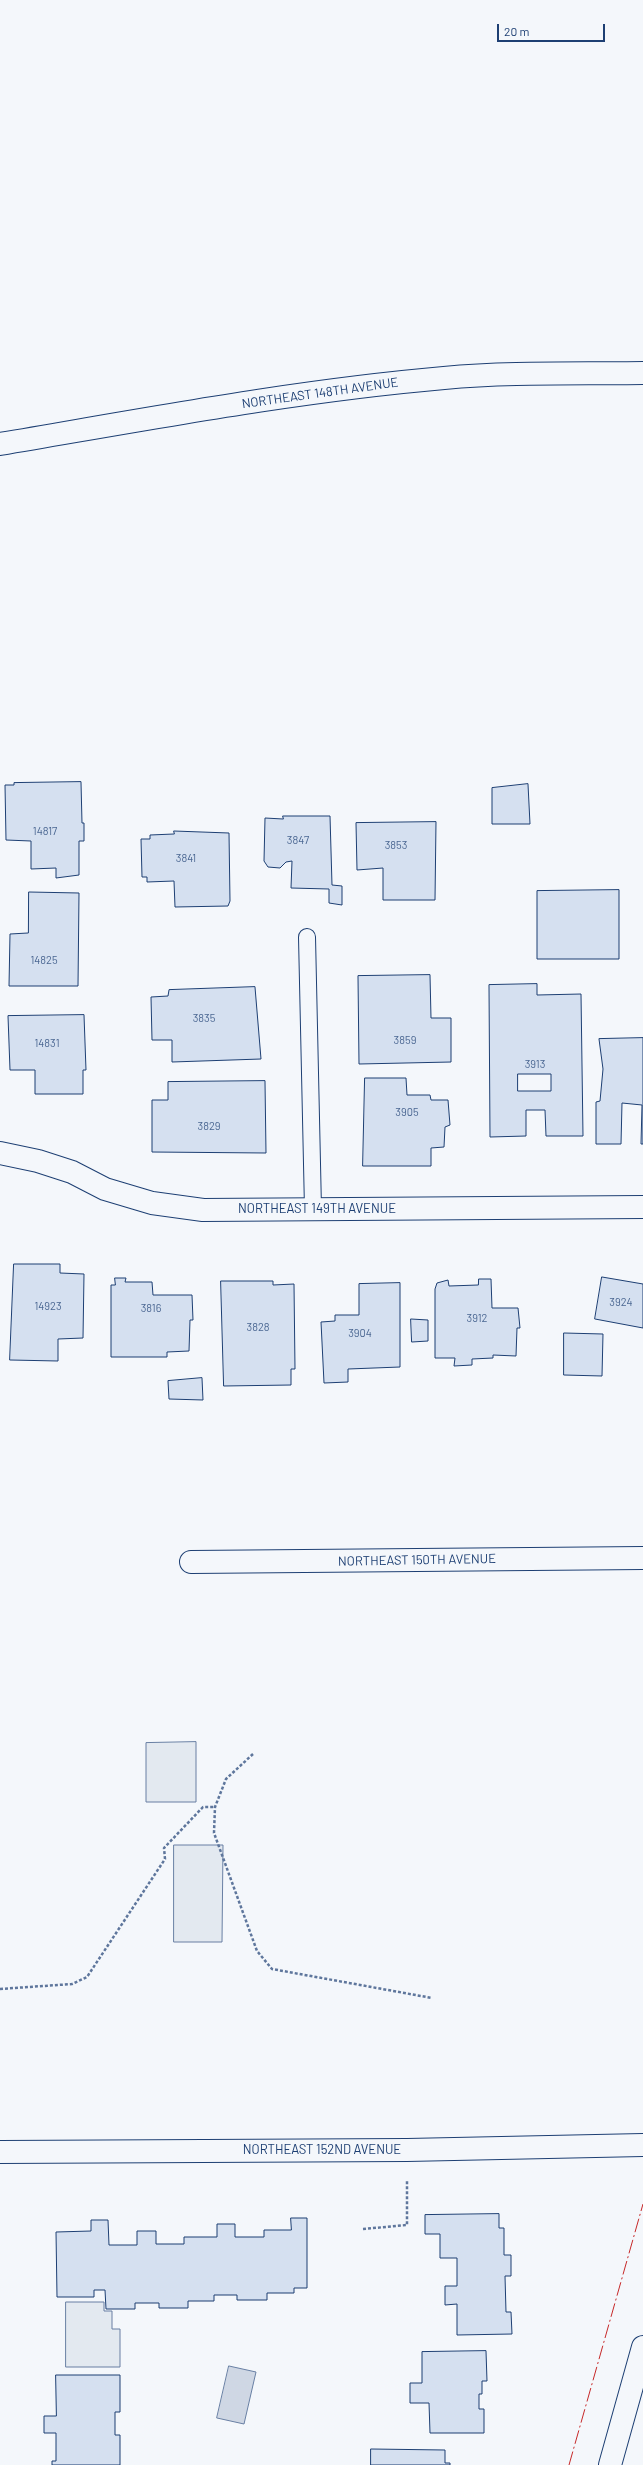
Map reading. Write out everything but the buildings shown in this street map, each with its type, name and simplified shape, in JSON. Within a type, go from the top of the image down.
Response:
[{"type":"street","name":"NORTHEAST 148TH AVENUE","points":[[0,444],[309,393],[388,384],[446,378],[528,374],[643,373]]},
{"type":"street","name":"NORTHEAST 149TH AVENUE","points":[[0,1153],[38,1161],[72,1172],[105,1189],[152,1203],[203,1210],[643,1208]]},
{"type":"street","name":"NORTHEAST 150TH AVENUE","points":[[191,1562],[643,1558]]},
{"type":"street","name":"NORTHEAST 152ND AVENUE","points":[[0,2152],[407,2150],[643,2145]]},
{"type":"street","points":[[610,2465],[643,2347]]},
{"type":"lane","points":[[308,937],[314,1209]]},
{"type":"path","points":[[253,1754],[226,1779],[215,1807],[214,1833],[257,1951],[272,1969],[432,1998]]},
{"type":"path","points":[[0,1989],[72,1984],[87,1977],[165,1859],[164,1848],[203,1807],[215,1807]]},
{"type":"path","points":[[364,2229],[407,2225],[407,2150]]},
{"type":"shaded area","points":[[196,1742],[196,1802],[146,1802],[146,1743]]},
{"type":"shaded area","points":[[174,1845],[223,1845],[222,1942],[174,1942]]},
{"type":"shaded area","points":[[66,2302],[104,2302],[104,2311],[112,2311],[112,2329],[120,2329],[120,2367],[66,2367]]},
{"type":"shaded area","points":[[229,2366],[256,2372],[244,2424],[217,2418]]},
{"type":"power","points":[[569,2465],[643,2204]]}]
